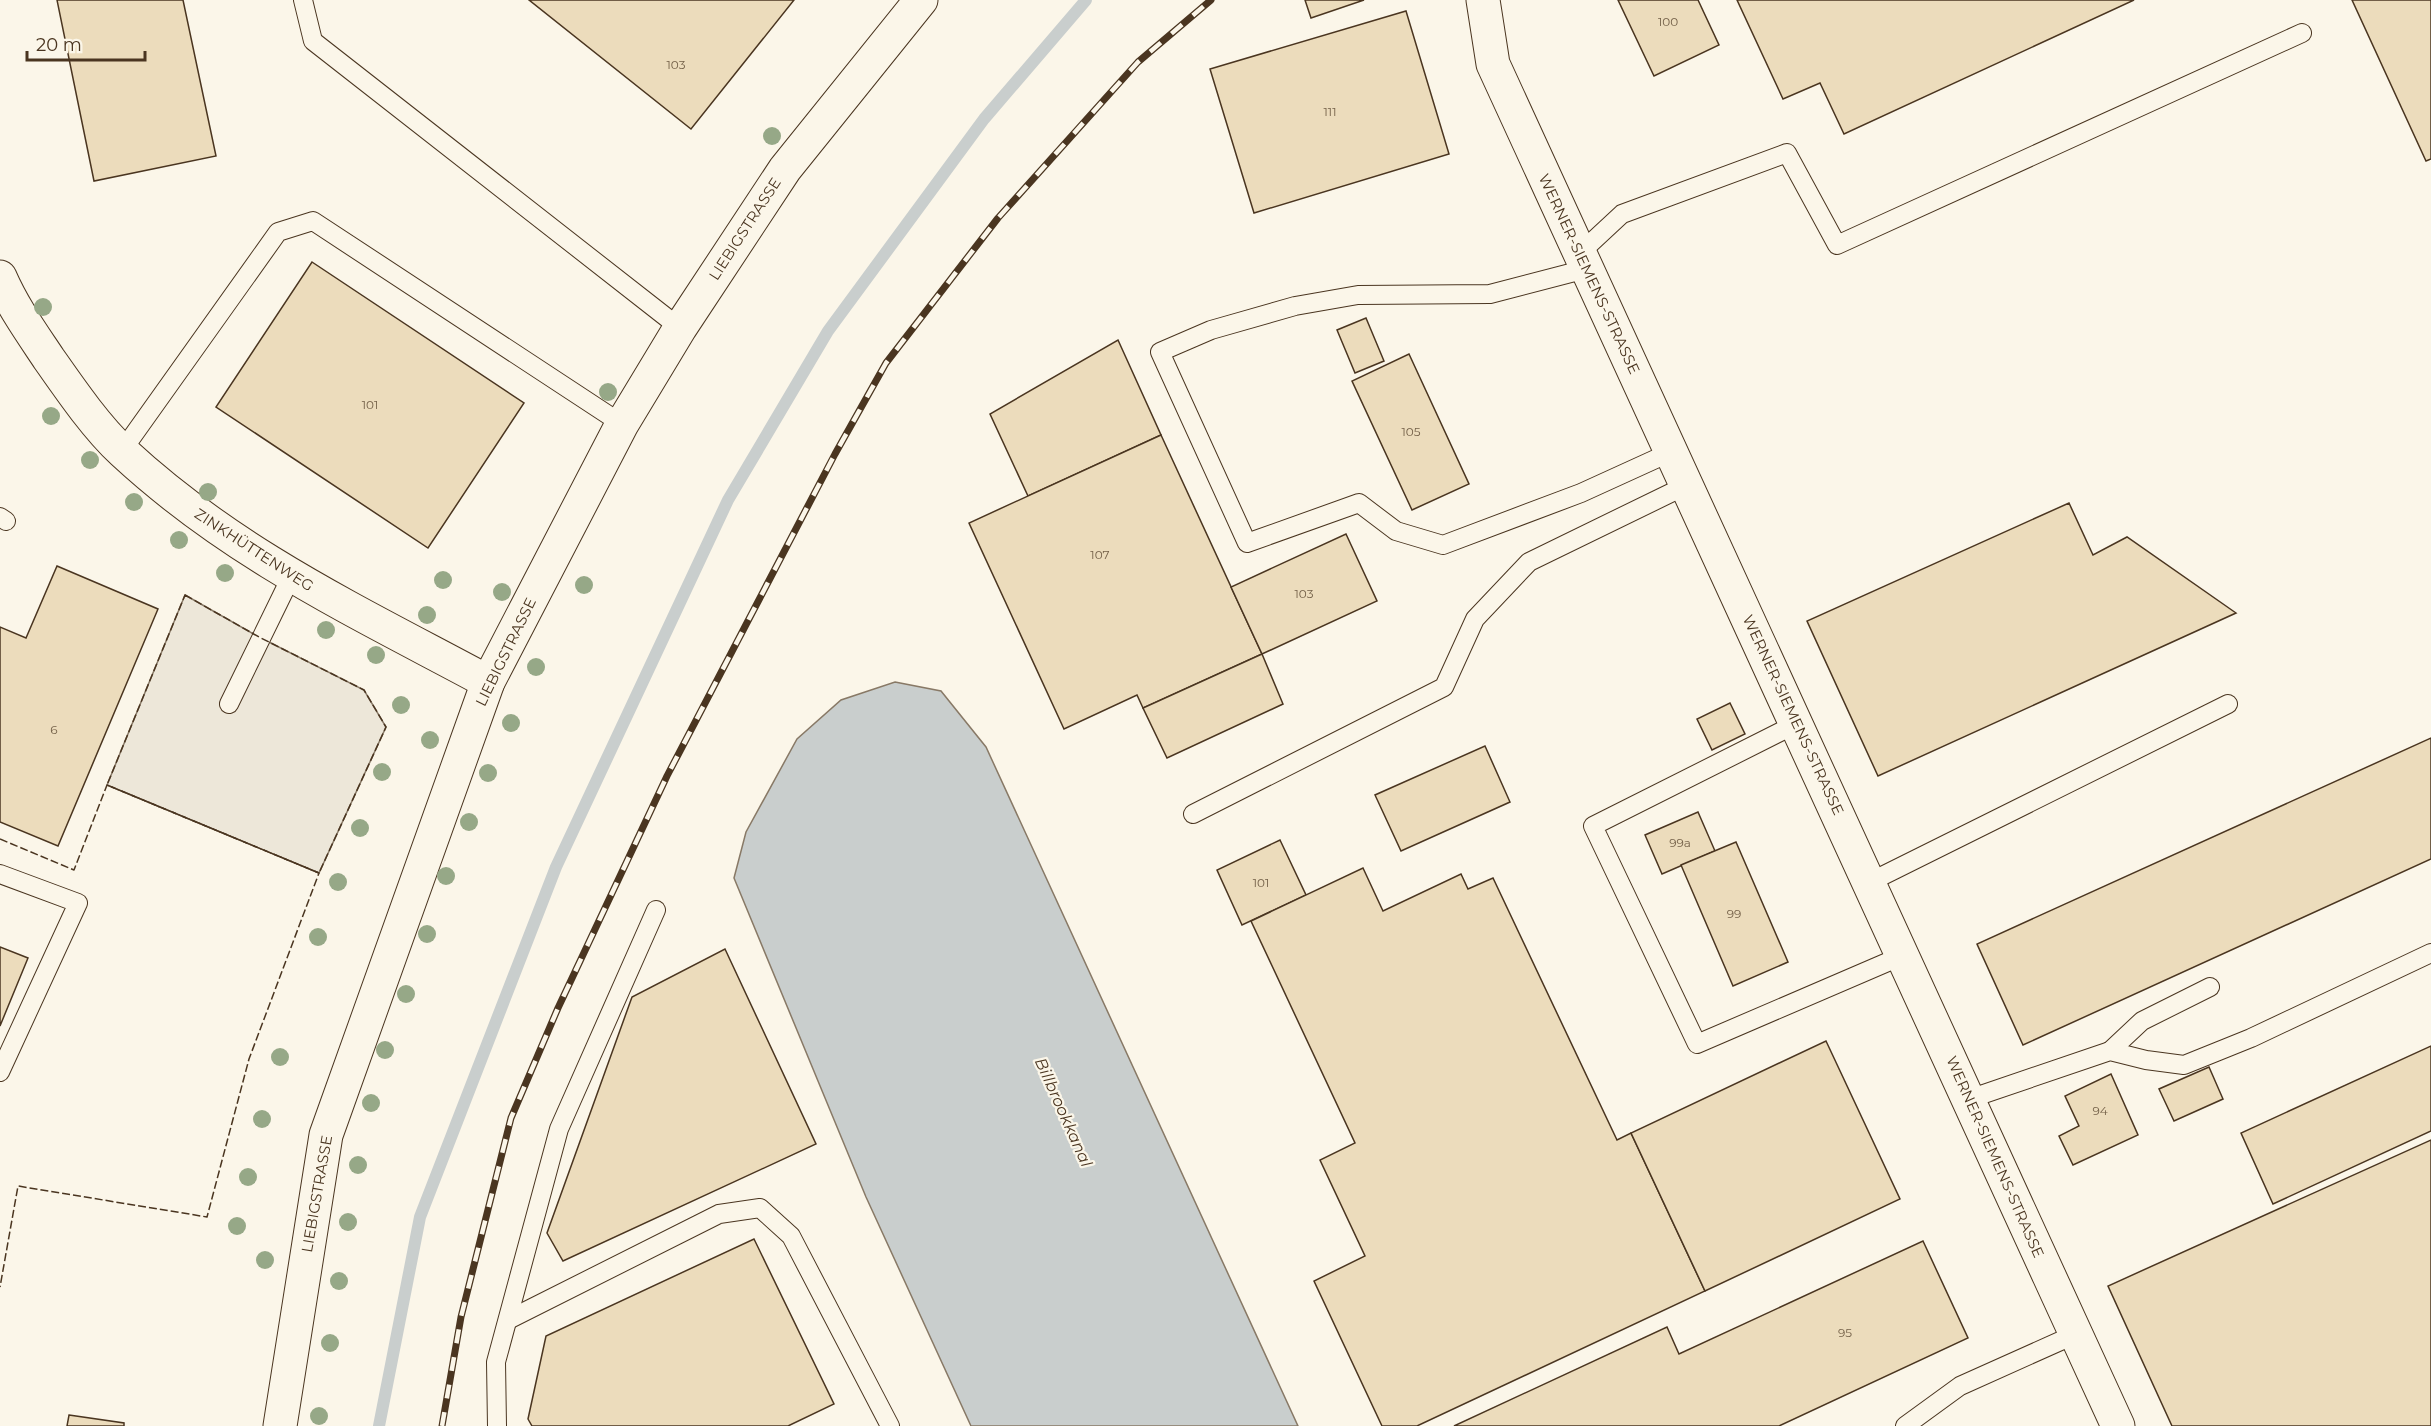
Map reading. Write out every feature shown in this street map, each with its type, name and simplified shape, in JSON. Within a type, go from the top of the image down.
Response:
[{"type":"street","name":"LIEBIGSTRASSE","points":[[280,1426],[326,1135],[488,682],[622,424],[680,328],[785,169],[921,0]]},
{"type":"street","name":"WERNER-SIEMENS-STRASSE","points":[[1483,0],[1493,64],[1904,955],[2118,1426]]},
{"type":"street","name":"ZINKHÜTTENWEG","points":[[4,299],[64,381],[122,451],[210,525],[291,577],[488,682]]},
{"type":"lane","points":[[303,0],[313,41],[680,328]]},
{"type":"lane","points":[[1671,452],[1581,494],[1443,545],[1396,531],[1359,502],[1246,543],[1160,352],[1211,330],[1294,306],[1358,295],[1490,294],[1583,261],[1622,214],[1786,153],[1837,245],[2302,33]]},
{"type":"lane","points":[[122,451],[278,232],[313,221],[622,424]]},
{"type":"lane","points":[[1193,814],[1444,687],[1475,619],[1528,562],[1687,485]]},
{"type":"lane","points":[[229,704],[291,577]]},
{"type":"lane","points":[[1870,882],[2228,704]]},
{"type":"lane","points":[[1796,724],[1593,826],[1697,1044],[1904,955]]},
{"type":"lane","points":[[0,874],[78,903],[0,1072]]},
{"type":"lane","points":[[498,1426],[496,1362],[559,1129],[656,910]]},
{"type":"lane","points":[[2110,1051],[2146,1060],[2184,1065],[2251,1038],[2431,953]]},
{"type":"lane","points":[[1969,1099],[2110,1051],[2142,1021],[2210,987]]},
{"type":"lane","points":[[508,1320],[719,1214],[760,1208],[791,1236],[890,1426]]},
{"type":"lane","points":[[1905,1426],[1960,1386],[2076,1334]]},
{"type":"shaded area","points":[[185,595],[259,637],[364,690],[386,727],[319,873],[107,785]]},
{"type":"water","name":"Billbrookkanal","points":[[895,682],[941,691],[986,747],[1298,1426],[971,1426],[866,1197],[734,878],[746,832],[797,739],[841,700]]},
{"type":"building","points":[[57,0],[183,0],[216,156],[94,181]]},
{"type":"building","points":[[529,0],[794,0],[691,129]]},
{"type":"building","points":[[1305,0],[1364,0],[1311,18]]},
{"type":"building","points":[[1618,0],[1698,0],[1719,45],[1654,76]]},
{"type":"building","points":[[1737,0],[2134,0],[1844,134],[1820,83],[1783,99]]},
{"type":"building","points":[[2352,0],[2431,0],[2431,159],[2426,161]]},
{"type":"building","points":[[1406,11],[1449,154],[1254,213],[1210,69]]},
{"type":"building","points":[[312,262],[524,403],[428,548],[216,407]]},
{"type":"building","points":[[1366,318],[1384,361],[1355,373],[1337,330]]},
{"type":"building","points":[[1118,340],[1161,435],[1028,496],[990,414]]},
{"type":"building","points":[[1409,354],[1469,484],[1412,510],[1352,381]]},
{"type":"building","points":[[1161,435],[1262,654],[1143,708],[1137,695],[1064,729],[969,523]]},
{"type":"building","points":[[2069,503],[2093,555],[2127,537],[2236,613],[1878,776],[1807,621]]},
{"type":"building","points":[[1346,534],[1377,601],[1262,654],[1231,587]]},
{"type":"building","points":[[57,566],[158,609],[58,846],[0,822],[0,627],[26,638]]},
{"type":"building","points":[[1262,654],[1283,704],[1167,758],[1143,708]]},
{"type":"building","points":[[1730,703],[1745,734],[1712,750],[1697,719]]},
{"type":"building","points":[[2431,738],[2431,859],[2023,1045],[1977,944]]},
{"type":"building","points":[[1485,746],[1510,802],[1401,851],[1375,795]]},
{"type":"building","points":[[1698,812],[1715,851],[1662,874],[1645,835]]},
{"type":"building","points":[[1280,840],[1306,895],[1242,925],[1217,870]]},
{"type":"building","points":[[1736,842],[1788,962],[1733,986],[1681,865]]},
{"type":"building","points":[[1363,868],[1383,911],[1461,874],[1468,889],[1493,878],[1617,1140],[1631,1133],[1705,1291],[1417,1426],[1382,1426],[1314,1281],[1365,1256],[1320,1160],[1355,1143],[1251,921]]},
{"type":"building","points":[[0,947],[28,958],[0,1026]]},
{"type":"building","points":[[725,949],[816,1144],[563,1261],[547,1233],[632,997]]},
{"type":"building","points":[[1826,1041],[1900,1199],[1705,1291],[1631,1133]]},
{"type":"building","points":[[2431,1046],[2431,1131],[2273,1204],[2241,1133]]},
{"type":"building","points":[[2209,1067],[2223,1099],[2174,1121],[2159,1089]]},
{"type":"building","points":[[2111,1074],[2138,1135],[2073,1165],[2059,1136],[2079,1126],[2065,1096]]},
{"type":"building","points":[[2431,1140],[2431,1426],[2172,1426],[2108,1286]]},
{"type":"building","points":[[754,1239],[834,1404],[788,1426],[532,1426],[528,1419],[546,1336]]},
{"type":"building","points":[[1923,1241],[1968,1338],[1779,1426],[1454,1426],[1667,1327],[1679,1354]]},
{"type":"building","points":[[69,1415],[124,1423],[124,1426],[67,1426]]},
{"type":"waterway","points":[[379,1426],[420,1217],[556,867],[728,500],[828,331],[984,119],[1086,0]]},
{"type":"railway","points":[[442,1426],[461,1317],[511,1118],[558,1008],[667,776],[835,454],[886,363],[998,218],[1138,62],[1211,0]]},
{"type":"fence","points":[[185,595],[259,637],[364,690],[386,727],[319,873],[107,785],[185,595]]},
{"type":"fence","points":[[0,839],[74,870],[107,785],[319,873],[249,1059],[207,1217],[18,1186],[0,1287]]}]
